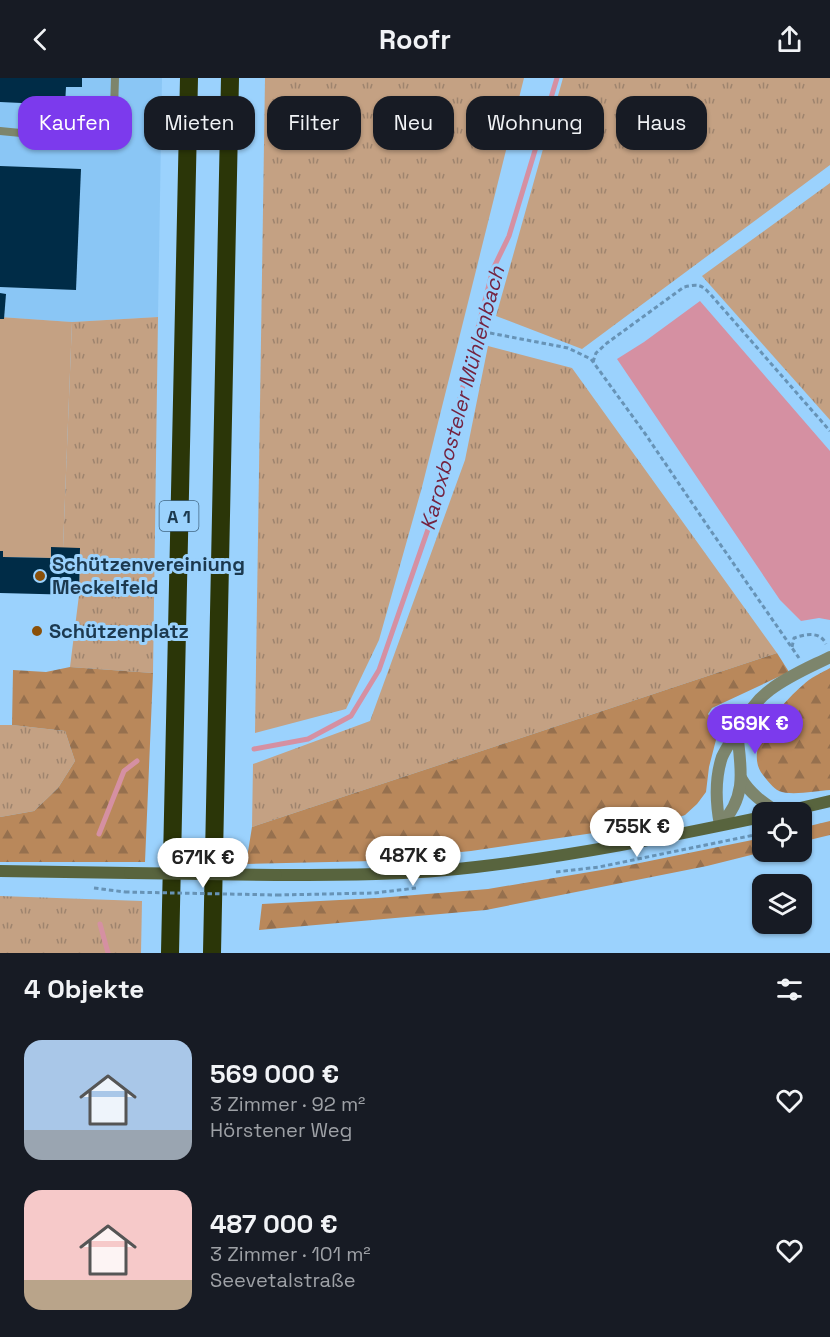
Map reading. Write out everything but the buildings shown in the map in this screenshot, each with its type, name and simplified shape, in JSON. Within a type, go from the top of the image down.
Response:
[{"type":"highway","name":"A 1","points":[[170,953],[189,78]]},
{"type":"highway","name":"A 1","points":[[212,953],[230,78]]},
{"type":"main road","points":[[812,805],[830,801]]},
{"type":"main road","points":[[0,871],[276,875],[400,873],[548,858],[752,818]]},
{"type":"street","points":[[720,825],[717,801],[722,757],[747,714],[768,691],[829,657]]},
{"type":"street","points":[[720,825],[733,810],[739,794],[741,778],[737,732]]},
{"type":"street","points":[[741,778],[749,790],[764,802]]},
{"type":"lane","points":[[0,131],[113,142],[114,78]]},
{"type":"path","points":[[593,362],[596,353],[607,343],[684,287],[696,284],[704,287],[830,431]]},
{"type":"path","points":[[490,333],[568,348],[591,359],[807,668]]},
{"type":"path","points":[[792,647],[794,638],[805,634],[818,635],[825,640],[829,657]]},
{"type":"path","points":[[752,746],[757,733],[777,704]]},
{"type":"path","points":[[125,892],[277,895]]},
{"type":"shaded area","points":[[0,78],[162,78],[162,96],[144,96],[144,150],[161,150],[158,317],[72,322],[0,317]]},
{"type":"shaded area","points":[[700,301],[830,451],[830,620],[819,618],[801,621],[780,600],[617,359]]},
{"type":"green space","points":[[265,78],[524,78],[520,96],[466,96],[466,150],[506,150],[422,487],[379,640],[346,709],[255,733]]},
{"type":"green space","points":[[563,78],[830,78],[830,165],[582,349],[496,316],[543,150],[604,150],[604,96],[558,96]]},
{"type":"green space","points":[[830,183],[830,420],[702,276]]},
{"type":"green space","points":[[0,317],[72,322],[63,548],[51,548],[51,558],[3,557],[3,551],[0,551]]},
{"type":"green space","points":[[158,317],[153,673],[70,667],[79,595],[80,548],[63,548],[72,322]]},
{"type":"green space","points":[[488,346],[572,368],[777,653],[252,827],[253,764],[370,721],[465,460]]},
{"type":"green space","points":[[777,653],[789,672],[712,708],[708,714],[715,725],[717,736],[709,767],[706,792],[685,815],[662,823],[471,851],[373,861],[246,864],[252,827]]},
{"type":"green space","points":[[70,667],[153,673],[145,862],[0,862],[0,817],[34,811],[58,788],[75,761],[65,731],[12,725],[13,670],[46,672]]},
{"type":"green space","points":[[830,668],[830,790],[797,793],[779,791],[765,777],[758,764],[757,752],[761,739],[767,726],[785,702],[809,680]]},
{"type":"green space","points":[[0,725],[65,731],[75,761],[58,788],[34,811],[0,817]]},
{"type":"green space","points":[[830,821],[830,835],[812,839],[812,825]]},
{"type":"green space","points":[[752,840],[752,855],[707,866],[486,910],[259,930],[262,904],[488,889],[625,866]]},
{"type":"green space","points":[[0,896],[142,901],[141,953],[0,953]]},
{"type":"waterway","name":"Karoxbosteler Mühlenbach","points":[[254,749],[308,739],[351,716],[379,670],[441,492],[460,398],[493,269],[509,236],[557,78]]},
{"type":"waterway","name":"Karoxbosteler Mühlenbach","points":[[99,834],[124,771],[137,761]]},
{"type":"waterway","name":"Karoxbosteler Mühlenbach","points":[[100,924],[108,953]]},
{"type":"place","name":"Schützenvereiniung Meckelfeld","points":[[40,576]]},
{"type":"place","name":"Schützenplatz","points":[[37,631]]}]
